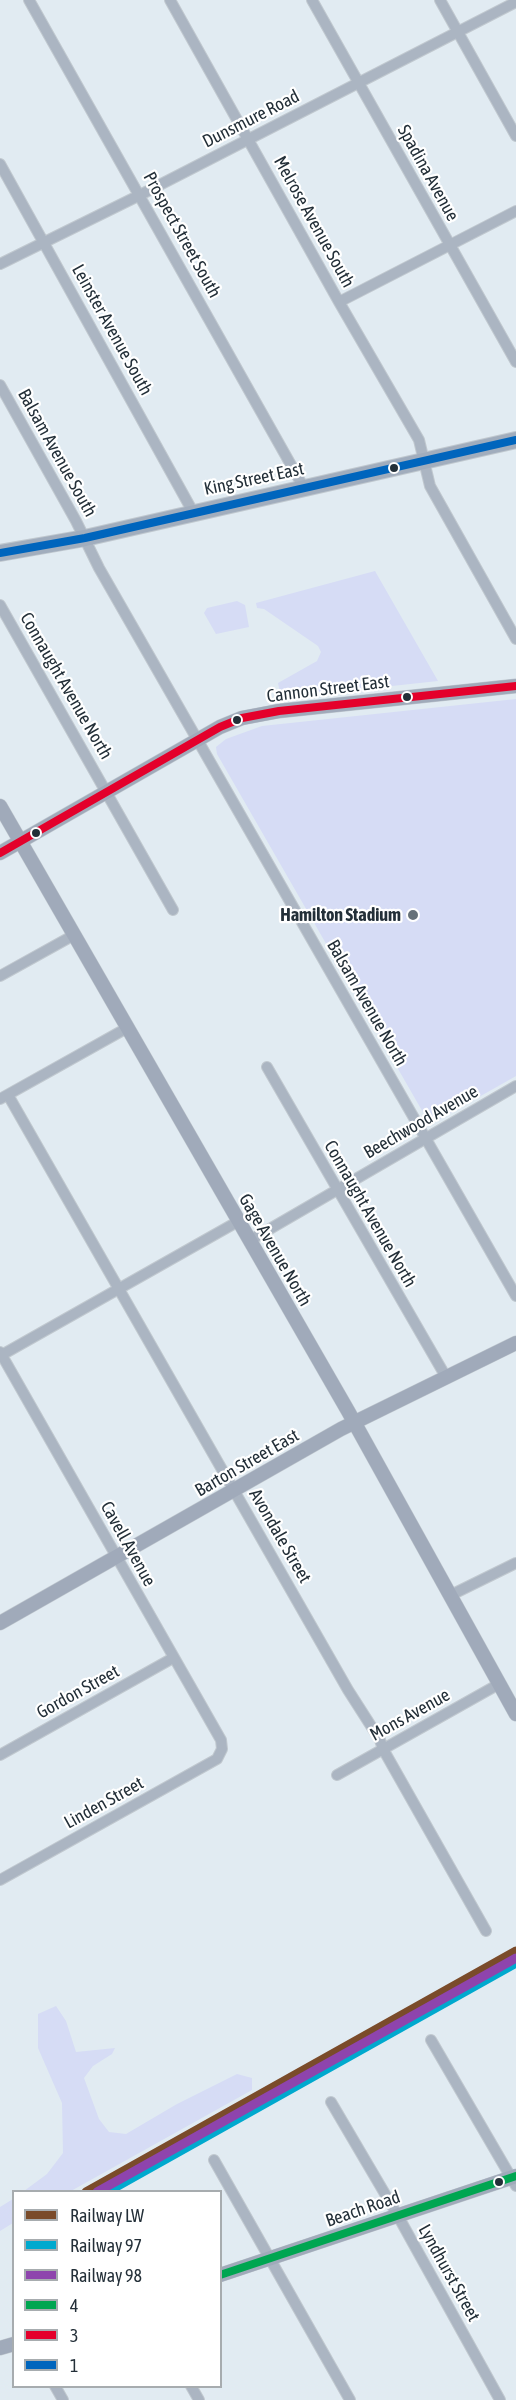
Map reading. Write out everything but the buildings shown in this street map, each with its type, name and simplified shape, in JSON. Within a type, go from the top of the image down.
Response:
[{"type":"main road","name":"King Street East","points":[[0,553],[85,538],[516,440]]},
{"type":"main road","name":"Cannon Street East","points":[[0,853],[197,738],[242,718],[279,711],[516,686]]},
{"type":"main road","name":"Gage Avenue North","points":[[0,806],[451,1595],[516,1714]]},
{"type":"main road","name":"Barton Street East","points":[[1,1620],[117,1558],[353,1423],[516,1343]]},
{"type":"main road","name":"Beach Road","points":[[222,2275],[514,2180]]},
{"type":"street","name":"Prospect Street South","points":[[29,0],[304,488]]},
{"type":"street","name":"Melrose Avenue South","points":[[170,0],[419,440],[425,461],[426,478],[516,639]]},
{"type":"street","name":"Spadina Avenue","points":[[312,0],[516,362]]},
{"type":"street","points":[[440,0],[516,136]]},
{"type":"street","name":"Dunsmure Road","points":[[0,264],[140,195],[516,2]]},
{"type":"street","name":"Leinster Avenue South","points":[[0,164],[193,512]]},
{"type":"street","points":[[339,302],[516,211]]},
{"type":"street","name":"Balsam Avenue South","points":[[0,385],[85,538]]},
{"type":"street","name":"Balsam Avenue North","points":[[85,538],[99,568],[516,1296]]},
{"type":"street","name":"Connaught Avenue North","points":[[0,605],[173,910]]},
{"type":"street","points":[[0,976],[74,935]]},
{"type":"street","points":[[4,1097],[127,1028]]},
{"type":"street","name":"Connaught Avenue North","points":[[267,1067],[446,1377]]},
{"type":"street","name":"Beechwood Avenue","points":[[249,1241],[516,1086]]},
{"type":"street","name":"Avondale Street","points":[[4,1097],[118,1289],[348,1690],[380,1740],[486,1930]]},
{"type":"street","points":[[0,1354],[237,1222]]},
{"type":"street","name":"Cavell Avenue","points":[[0,1354],[220,1740],[221,1752]]},
{"type":"street","points":[[451,1595],[516,1563]]},
{"type":"street","name":"Gordon Street","points":[[0,1755],[172,1658]]},
{"type":"street","name":"Mons Avenue","points":[[337,1775],[499,1684]]},
{"type":"street","name":"Linden Street","points":[[0,1880],[217,1759],[221,1752]]},
{"type":"street","points":[[431,2040],[514,2180]]},
{"type":"street","name":"Lyndhurst Street","points":[[331,2102],[398,2216],[500,2400]]},
{"type":"street","points":[[214,2160],[350,2400]]},
{"type":"shaded area","points":[[375,571],[438,681],[281,698],[278,683],[317,661],[321,652],[318,646],[264,609],[257,608],[256,603]]},
{"type":"shaded area","points":[[237,601],[245,605],[249,627],[216,634],[204,613],[207,608]]},
{"type":"shaded area","name":"Hamilton Stadium","points":[[516,699],[516,1076],[433,1123],[428,1121],[217,754],[216,747],[226,739],[262,726]]},
{"type":"shaded area","points":[[56,2006],[66,2021],[76,2052],[115,2048],[112,2054],[93,2066],[84,2078],[99,2119],[109,2132],[126,2134],[177,2104],[237,2074],[252,2078],[252,2090],[73,2190],[25,2190],[47,2174],[63,2153],[62,2103],[38,2048],[38,2014]]},
{"type":"shaded area","points":[[12,2200],[12,2224],[0,2231],[0,2207]]},
{"type":"rail line","name":"LW","points":[[90,2190],[516,1951]]},
{"type":"rail line","name":"98","points":[[101,2190],[516,1958]]},
{"type":"rail line","name":"97","points":[[111,2190],[516,1963]]},
{"type":"transit line","name":"1","points":[[0,553],[85,538],[516,440]]},
{"type":"transit line","name":"3","points":[[0,853],[220,727],[242,718],[279,711],[516,686]]},
{"type":"transit line","name":"4","points":[[222,2274],[516,2176]]},
{"type":"place","name":"Hamilton Stadium","points":[[413,915]]}]
